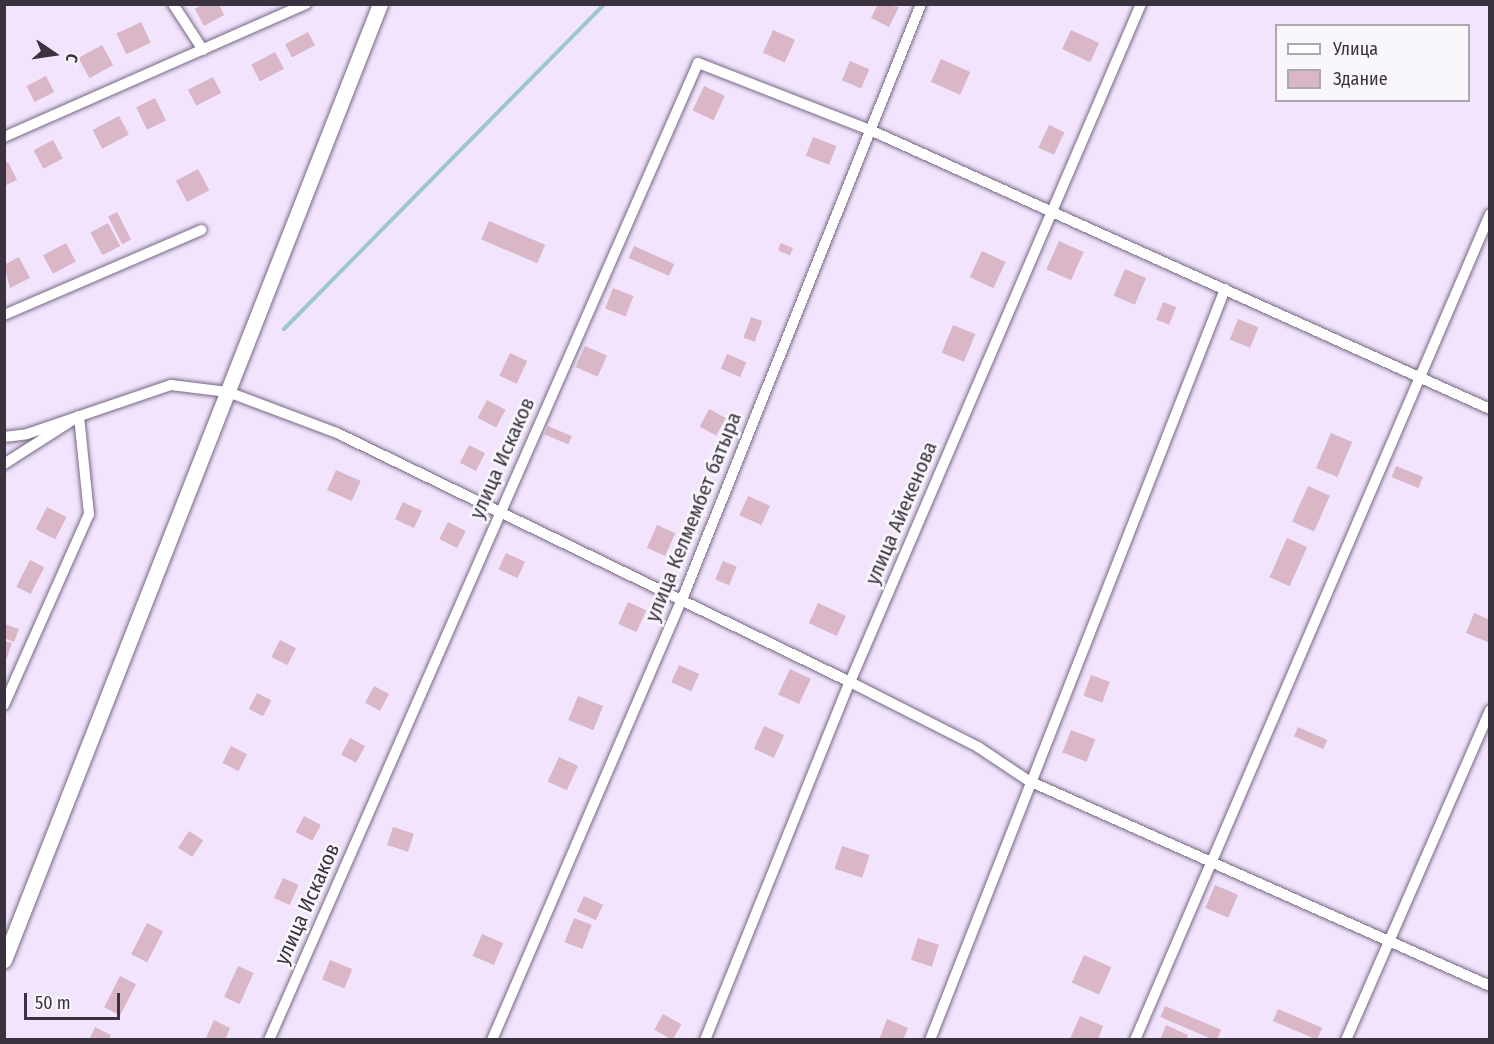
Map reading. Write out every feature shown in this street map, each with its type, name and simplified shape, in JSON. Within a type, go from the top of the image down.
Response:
[{"type":"main road","points":[[4,960],[380,4]]},
{"type":"street","points":[[173,4],[203,50]]},
{"type":"street","points":[[4,137],[306,4]]},
{"type":"street","name":"улица Келмембет батыра","points":[[492,1040],[681,602],[921,4]]},
{"type":"street","name":"улица Айекенова","points":[[705,1040],[850,681],[1141,4]]},
{"type":"street","name":"улица Искаков","points":[[269,1040],[698,63],[870,129]]},
{"type":"street","points":[[870,129],[1051,214],[1490,408]]},
{"type":"street","points":[[1135,1040],[1214,864],[1490,214]]},
{"type":"street","points":[[4,315],[201,230]]},
{"type":"street","points":[[930,1040],[1029,781],[1225,289]]},
{"type":"street","points":[[4,437],[79,416],[171,385],[228,392],[338,433],[681,602],[850,681],[978,747],[1029,781],[1490,986]]},
{"type":"street","points":[[4,465],[79,416]]},
{"type":"street","points":[[4,705],[89,514],[79,416]]},
{"type":"street","points":[[1346,1040],[1490,710]]},
{"type":"building","points":[[203,4],[219,4],[224,15],[204,26],[195,9]]},
{"type":"building","points":[[878,4],[899,7],[889,27],[871,18]]},
{"type":"building","points":[[141,22],[151,43],[126,54],[117,33]]},
{"type":"building","points":[[773,30],[795,40],[785,63],[763,53]]},
{"type":"building","points":[[1071,30],[1099,43],[1090,62],[1062,49]]},
{"type":"building","points":[[308,32],[315,45],[292,57],[285,44]]},
{"type":"building","points":[[102,45],[113,65],[90,78],[78,58]]},
{"type":"building","points":[[275,52],[284,69],[260,81],[251,65]]},
{"type":"building","points":[[941,59],[970,72],[960,95],[931,82]]},
{"type":"building","points":[[850,61],[869,69],[861,89],[842,80]]},
{"type":"building","points":[[46,76],[54,92],[35,102],[26,86]]},
{"type":"building","points":[[213,77],[221,93],[196,106],[188,90]]},
{"type":"building","points":[[704,86],[725,96],[713,120],[693,110]]},
{"type":"building","points":[[155,98],[166,120],[147,130],[136,107]]},
{"type":"building","points":[[119,116],[129,135],[102,149],[93,130]]},
{"type":"building","points":[[1049,125],[1064,132],[1054,155],[1038,148]]},
{"type":"building","points":[[813,137],[836,146],[829,165],[806,156]]},
{"type":"building","points":[[53,140],[63,159],[43,169],[34,150]]},
{"type":"building","points":[[8,162],[17,180],[4,186],[4,163]]},
{"type":"building","points":[[198,169],[209,190],[187,202],[176,181]]},
{"type":"building","points":[[117,212],[131,240],[122,244],[108,217]]},
{"type":"building","points":[[489,221],[545,245],[537,263],[481,239]]},
{"type":"building","points":[[108,223],[120,246],[103,255],[90,232]]},
{"type":"building","points":[[1059,241],[1084,252],[1071,280],[1046,269]]},
{"type":"building","points":[[66,243],[76,262],[53,274],[43,255]]},
{"type":"building","points":[[781,243],[793,248],[790,255],[778,250]]},
{"type":"building","points":[[634,246],[674,264],[669,276],[629,258]]},
{"type":"building","points":[[982,251],[1006,262],[993,288],[970,277]]},
{"type":"building","points":[[19,257],[30,278],[10,288],[4,265]]},
{"type":"building","points":[[1125,269],[1146,278],[1135,305],[1114,296]]},
{"type":"building","points":[[613,288],[634,296],[626,316],[605,309]]},
{"type":"building","points":[[1163,302],[1176,307],[1169,325],[1156,320]]},
{"type":"building","points":[[751,317],[762,321],[755,342],[743,338]]},
{"type":"building","points":[[1238,319],[1258,327],[1250,348],[1230,339]]},
{"type":"building","points":[[953,325],[975,334],[964,362],[942,353]]},
{"type":"building","points":[[585,346],[607,356],[598,377],[576,367]]},
{"type":"building","points":[[510,353],[527,361],[517,384],[499,376]]},
{"type":"building","points":[[727,354],[746,362],[740,377],[721,369]]},
{"type":"building","points":[[487,400],[506,410],[496,428],[478,418]]},
{"type":"building","points":[[709,409],[726,418],[716,436],[700,427]]},
{"type":"building","points":[[548,426],[572,436],[568,444],[544,434]]},
{"type":"building","points":[[1331,433],[1352,442],[1337,477],[1316,468]]},
{"type":"building","points":[[469,445],[485,453],[476,471],[460,463]]},
{"type":"building","points":[[1396,466],[1423,477],[1418,488],[1392,477]]},
{"type":"building","points":[[336,470],[361,481],[352,501],[327,490]]},
{"type":"building","points":[[1308,486],[1330,496],[1314,531],[1292,522]]},
{"type":"building","points":[[748,496],[770,506],[761,525],[739,515]]},
{"type":"building","points":[[403,502],[422,511],[414,528],[395,519]]},
{"type":"building","points":[[47,507],[67,517],[55,539],[36,529]]},
{"type":"building","points":[[448,522],[466,531],[457,548],[439,539]]},
{"type":"building","points":[[657,525],[675,533],[665,556],[647,548]]},
{"type":"building","points":[[1287,538],[1307,547],[1290,586],[1270,577]]},
{"type":"building","points":[[506,553],[525,562],[517,578],[498,569]]},
{"type":"building","points":[[30,560],[44,567],[31,594],[16,587]]},
{"type":"building","points":[[723,561],[737,567],[729,585],[715,579]]},
{"type":"building","points":[[628,602],[646,610],[637,632],[618,624]]},
{"type":"building","points":[[818,603],[846,616],[837,636],[809,623]]},
{"type":"building","points":[[1474,613],[1490,620],[1490,643],[1466,633]]},
{"type":"building","points":[[4,624],[19,629],[14,642],[4,638]]},
{"type":"building","points":[[280,640],[296,648],[287,665],[271,657]]},
{"type":"building","points":[[4,641],[12,643],[5,663],[4,663]]},
{"type":"building","points":[[679,665],[699,674],[691,691],[671,682]]},
{"type":"building","points":[[790,669],[811,679],[799,704],[778,694]]},
{"type":"building","points":[[1091,675],[1110,682],[1102,703],[1083,696]]},
{"type":"building","points":[[374,686],[389,694],[380,711],[365,703]]},
{"type":"building","points":[[257,693],[271,700],[263,716],[249,709]]},
{"type":"building","points":[[578,696],[603,706],[593,730],[568,720]]},
{"type":"building","points":[[764,726],[784,735],[774,758],[754,749]]},
{"type":"building","points":[[1298,727],[1327,740],[1323,749],[1294,736]]},
{"type":"building","points":[[1071,730],[1095,739],[1087,762],[1062,752]]},
{"type":"building","points":[[350,738],[365,746],[356,763],[341,755]]},
{"type":"building","points":[[231,746],[247,754],[238,771],[222,763]]},
{"type":"building","points":[[559,757],[578,766],[567,790],[548,781]]},
{"type":"building","points":[[304,816],[321,825],[312,841],[296,832]]},
{"type":"building","points":[[393,827],[414,834],[408,852],[387,845]]},
{"type":"building","points":[[189,831],[203,840],[192,857],[178,848]]},
{"type":"building","points":[[842,846],[870,855],[862,878],[835,869]]},
{"type":"building","points":[[283,878],[299,885],[290,905],[274,898]]},
{"type":"building","points":[[1215,885],[1238,895],[1228,918],[1205,908]]},
{"type":"building","points":[[584,896],[603,905],[596,920],[577,911]]},
{"type":"building","points":[[574,918],[592,925],[582,949],[565,942]]},
{"type":"building","points":[[147,923],[163,931],[147,962],[131,954]]},
{"type":"building","points":[[482,934],[503,943],[494,965],[473,956]]},
{"type":"building","points":[[918,938],[939,945],[932,967],[911,960]]},
{"type":"building","points":[[1084,955],[1111,967],[1099,995],[1072,982]]},
{"type":"building","points":[[330,960],[352,969],[344,988],[322,979]]},
{"type":"building","points":[[238,966],[254,973],[240,1004],[224,997]]},
{"type":"building","points":[[120,976],[136,984],[120,1015],[104,1007]]},
{"type":"building","points":[[1165,1006],[1221,1030],[1217,1040],[1214,1040],[1160,1017]]},
{"type":"building","points":[[1278,1009],[1322,1028],[1317,1040],[1273,1021]]},
{"type":"building","points":[[663,1014],[681,1024],[673,1040],[654,1030]]},
{"type":"building","points":[[1080,1016],[1103,1026],[1098,1040],[1070,1039]]},
{"type":"building","points":[[887,1019],[908,1028],[903,1040],[879,1040]]},
{"type":"building","points":[[214,1020],[230,1028],[225,1040],[205,1040]]},
{"type":"building","points":[[1166,1025],[1188,1035],[1186,1040],[1160,1040]]},
{"type":"building","points":[[95,1027],[111,1035],[109,1040],[89,1040]]},
{"type":"waterway","points":[[284,329],[604,4]]}]
